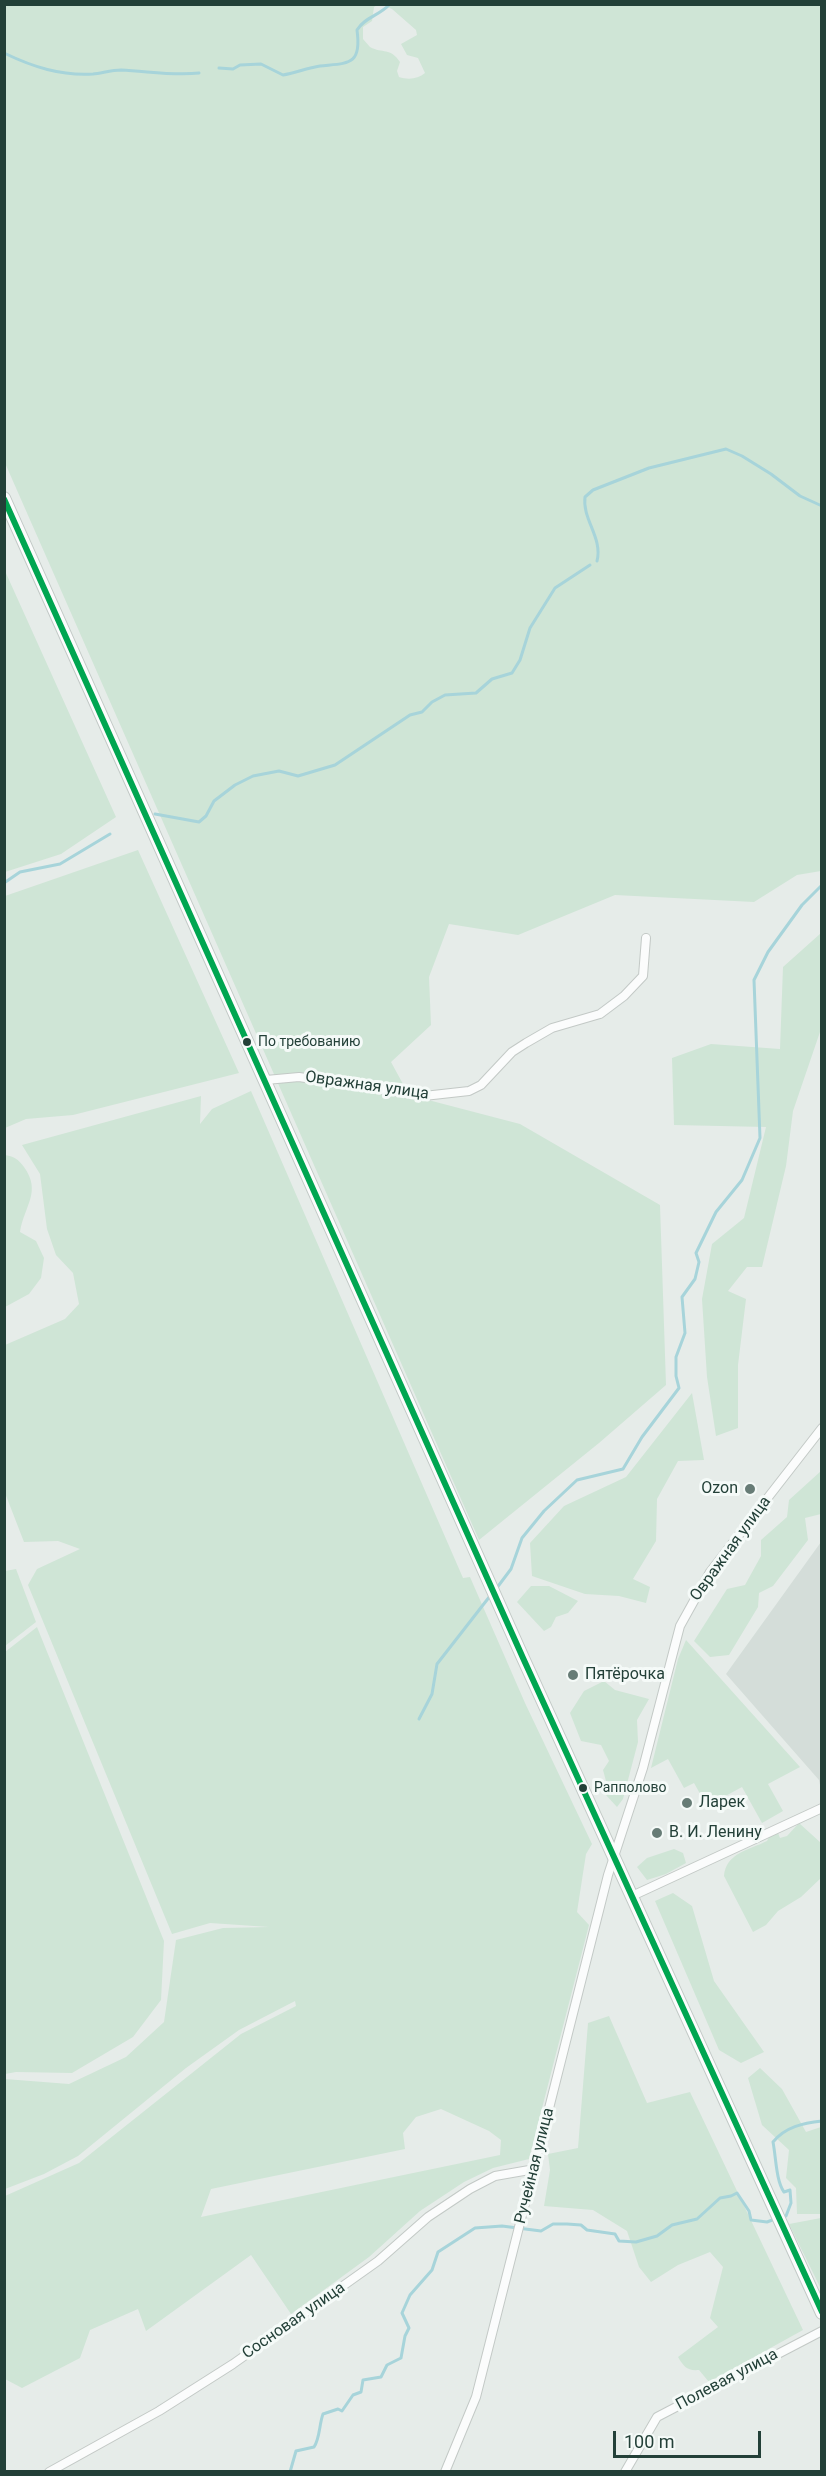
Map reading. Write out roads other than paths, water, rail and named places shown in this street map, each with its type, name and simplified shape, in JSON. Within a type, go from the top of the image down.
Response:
[{"type":"main road","points":[[4,498],[523,1658],[822,2313]]},
{"type":"street","name":"Овражная улица","points":[[266,1080],[299,1077],[424,1096],[469,1091],[481,1085],[512,1052],[526,1043],[552,1028],[600,1014],[624,996],[643,976],[646,938]]},
{"type":"street","name":"Овражная улица","points":[[614,1856],[643,1768],[684,1618],[710,1572],[822,1428]]},
{"type":"street","points":[[632,1896],[822,1808]]},
{"type":"street","name":"Ручейная улица","points":[[446,2472],[476,2397],[614,1856]]},
{"type":"street","name":"Сосновая улица","points":[[49,2472],[159,2411],[233,2364],[378,2261],[428,2217],[470,2189],[495,2176],[535,2169]]},
{"type":"street","name":"Полевая улица","points":[[625,2472],[657,2417],[822,2331]]},
{"type":"waterway","points":[[219,68],[233,69],[240,65],[261,64],[283,75],[345,63],[355,56],[358,42],[357,30],[360,26],[390,4]]},
{"type":"waterway","points":[[4,53],[36,66],[70,74],[93,74],[114,70],[170,74],[199,73]]},
{"type":"waterway","points":[[597,561],[597,544],[585,505],[585,497],[593,490],[649,468],[726,449],[771,474],[800,496],[822,506]]},
{"type":"waterway","points":[[155,814],[199,822],[206,816],[214,801],[235,785],[253,776],[279,771],[298,776],[335,765],[410,715],[422,712],[432,702],[445,695],[476,693],[492,679],[512,673],[520,660],[530,628],[555,588],[590,565]]},
{"type":"waterway","points":[[4,883],[20,872],[60,864],[110,834]]},
{"type":"waterway","points":[[496,1589],[511,1569],[522,1538],[544,1511],[577,1480],[623,1469],[642,1437],[679,1388],[676,1376],[676,1357],[685,1333],[682,1297],[695,1279],[699,1262],[696,1253],[716,1212],[742,1180],[760,1138],[754,980],[768,952],[802,905],[822,885]]},
{"type":"waterway","points":[[419,1719],[432,1694],[437,1664],[490,1596]]},
{"type":"waterway","points":[[782,2217],[786,2216],[791,2203],[790,2190],[784,2192],[779,2182],[773,2142],[783,2133],[795,2127],[822,2121]]},
{"type":"waterway","points":[[290,2472],[296,2451],[314,2447],[323,2414],[338,2409],[342,2411],[353,2395],[361,2392],[363,2380],[381,2377],[387,2365],[401,2358],[405,2336],[409,2328],[402,2313],[410,2295],[432,2270],[438,2252],[475,2228],[502,2226],[541,2231],[553,2224],[581,2225],[587,2230],[615,2234],[619,2241],[636,2242],[657,2236],[672,2225],[697,2219],[720,2198],[737,2193],[749,2211],[751,2220],[767,2222],[775,2219]]},
{"type":"place","name":"По требованию","points":[[247,1042]]},
{"type":"place","name":"Ozon","points":[[750,1489]]},
{"type":"place","name":"Пятёрочка","points":[[573,1675]]},
{"type":"place","name":"Рапполово","points":[[583,1788]]},
{"type":"place","name":"Ларек","points":[[687,1803]]},
{"type":"place","name":"В. И. Ленину","points":[[657,1833]]}]
